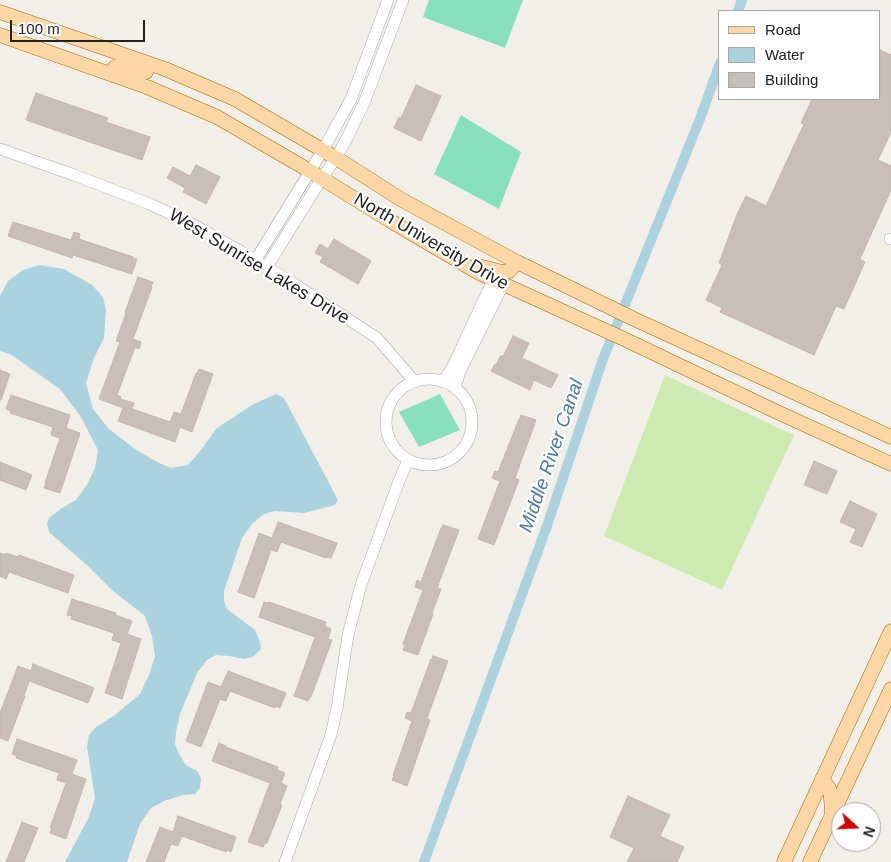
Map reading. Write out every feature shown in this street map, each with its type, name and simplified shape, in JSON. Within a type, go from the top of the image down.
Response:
[{"type":"main road","name":"North University Drive","points":[[0,12],[165,69],[235,99],[323,150],[402,200],[517,262],[634,319],[891,437]]},
{"type":"main road","points":[[0,29],[94,60],[102,59],[111,50]]},
{"type":"main road","name":"North University Drive","points":[[0,35],[147,87],[217,117],[316,174],[457,261],[498,282],[891,464]]},
{"type":"main road","points":[[111,74],[115,67],[121,65],[145,71],[195,91],[223,94]]},
{"type":"main road","points":[[457,261],[502,272],[509,272],[517,262]]},
{"type":"main road","points":[[784,862],[891,631]]},
{"type":"main road","points":[[838,802],[891,690]]},
{"type":"main road","points":[[822,779],[829,788],[831,802]]},
{"type":"main road","points":[[810,862],[831,816]]},
{"type":"street","points":[[266,268],[316,174],[323,150],[351,99],[388,0]]},
{"type":"street","points":[[255,261],[316,174],[336,158],[364,103],[403,0]]},
{"type":"street","name":"West Sunrise Lakes Drive","points":[[0,149],[150,204],[194,225],[299,287],[376,338],[415,382]]},
{"type":"street","points":[[443,382],[498,282]]},
{"type":"street","points":[[455,388],[460,371],[498,282]]},
{"type":"street","points":[[434,380],[443,382],[455,388],[468,405],[472,426],[465,446],[458,454],[439,464],[423,465],[408,460],[398,452],[391,442],[387,430],[386,417],[389,406],[404,387],[415,382],[434,380]]},
{"type":"street","points":[[285,862],[331,735],[348,635],[361,585],[408,460]]},
{"type":"green space","points":[[429,0],[523,0],[505,48],[423,17]]},
{"type":"green space","points":[[461,115],[521,152],[499,209],[434,174]]},
{"type":"green space","points":[[665,375],[794,435],[722,590],[604,536]]},
{"type":"green space","points":[[440,394],[460,430],[419,447],[399,412]]},
{"type":"water","points":[[39,265],[64,269],[92,285],[103,297],[106,310],[104,338],[94,358],[86,383],[93,409],[109,429],[135,449],[157,462],[171,468],[188,465],[217,428],[252,405],[276,394],[284,398],[338,500],[335,505],[304,513],[275,511],[264,514],[252,524],[242,538],[224,591],[224,601],[227,609],[255,630],[261,649],[254,656],[244,659],[216,655],[207,660],[197,673],[180,714],[175,744],[186,765],[197,771],[201,778],[200,788],[195,794],[183,795],[164,801],[151,808],[140,824],[127,862],[65,862],[89,817],[95,798],[87,747],[89,735],[96,727],[115,715],[140,694],[155,656],[152,636],[145,616],[113,591],[49,532],[47,524],[49,518],[76,500],[87,485],[95,468],[98,450],[81,417],[60,389],[10,354],[0,351],[0,296],[8,281],[23,270]]},
{"type":"building","points":[[881,50],[891,55],[891,132],[878,160],[891,166],[891,190],[860,259],[865,262],[844,309],[836,306],[814,355],[720,312],[722,308],[706,300],[722,265],[719,263],[746,196],[766,206],[804,124],[801,123],[812,100],[881,100]]},
{"type":"building","points":[[416,85],[441,96],[421,141],[394,128],[399,117],[401,118]]},
{"type":"building","points":[[36,93],[108,118],[106,122],[150,137],[142,160],[26,120]]},
{"type":"building","points":[[196,165],[220,177],[206,204],[183,192],[185,188],[167,178],[173,167],[190,176]]},
{"type":"building","points":[[13,222],[71,240],[74,232],[80,234],[79,239],[133,257],[137,259],[132,274],[73,255],[72,258],[8,236]]},
{"type":"building","points":[[334,239],[371,261],[358,284],[320,262],[323,257],[315,253],[320,244],[328,249]]},
{"type":"building","points":[[138,277],[153,282],[133,339],[141,342],[139,349],[135,347],[117,395],[121,397],[120,399],[134,403],[132,409],[170,422],[174,412],[181,414],[199,369],[213,374],[192,432],[180,427],[175,442],[118,421],[123,408],[99,399],[120,342],[116,341]]},
{"type":"building","points":[[513,336],[529,343],[522,358],[558,375],[551,388],[534,380],[530,390],[491,371],[500,357],[504,355]]},
{"type":"building","points":[[0,370],[10,374],[1,400],[0,400]]},
{"type":"building","points":[[11,395],[70,415],[66,428],[80,433],[60,493],[44,488],[60,438],[51,435],[53,427],[10,413],[11,411],[6,409]]},
{"type":"building","points":[[521,415],[536,420],[515,478],[519,480],[494,545],[478,539],[500,481],[492,478],[495,471],[498,472]]},
{"type":"building","points":[[814,461],[837,471],[827,494],[804,485]]},
{"type":"building","points":[[0,462],[32,475],[26,490],[0,480]]},
{"type":"building","points":[[850,501],[877,514],[862,547],[850,542],[856,529],[840,522]]},
{"type":"building","points":[[278,522],[337,543],[331,558],[326,558],[281,542],[277,552],[271,550],[254,598],[238,592],[259,533],[272,538]]},
{"type":"building","points":[[443,525],[459,530],[437,588],[441,589],[418,655],[403,650],[405,645],[403,644],[423,590],[415,587],[417,580],[421,582]]},
{"type":"building","points":[[0,553],[18,557],[19,555],[74,575],[68,593],[9,572],[6,579],[0,576]]},
{"type":"building","points":[[72,599],[116,613],[115,615],[132,621],[127,634],[141,639],[122,699],[105,693],[121,643],[112,640],[114,633],[71,619],[72,616],[67,615]]},
{"type":"building","points":[[264,602],[269,602],[326,622],[325,626],[331,629],[328,639],[332,640],[308,701],[294,696],[315,637],[259,617]]},
{"type":"building","points":[[433,656],[448,661],[427,718],[430,720],[407,786],[392,780],[393,775],[412,721],[405,718],[407,712],[411,713]]},
{"type":"building","points":[[33,664],[94,688],[88,703],[29,681],[8,741],[0,738],[0,713],[18,666],[31,671]]},
{"type":"building","points":[[228,671],[286,693],[280,708],[276,706],[275,708],[230,691],[226,701],[220,699],[201,747],[186,741],[208,682],[221,687]]},
{"type":"building","points":[[17,739],[77,760],[72,774],[86,779],[66,839],[50,833],[52,828],[50,828],[66,783],[57,780],[59,773],[16,758],[17,756],[12,754]]},
{"type":"building","points":[[219,743],[278,767],[277,770],[285,773],[281,783],[287,786],[280,804],[282,805],[267,843],[263,847],[248,842],[270,783],[212,761]]},
{"type":"building","points":[[628,796],[670,815],[660,836],[684,847],[677,862],[627,862],[634,848],[610,837]]},
{"type":"building","points":[[178,816],[236,837],[231,852],[227,850],[226,852],[182,836],[178,846],[171,844],[164,862],[146,862],[160,827],[173,832]]},
{"type":"building","points":[[22,822],[38,828],[24,862],[6,862]]},
{"type":"waterway","name":"Middle River Canal","points":[[738,10],[742,0]]},
{"type":"waterway","name":"Middle River Canal","points":[[424,862],[547,526],[603,359],[700,119],[718,69]]}]
